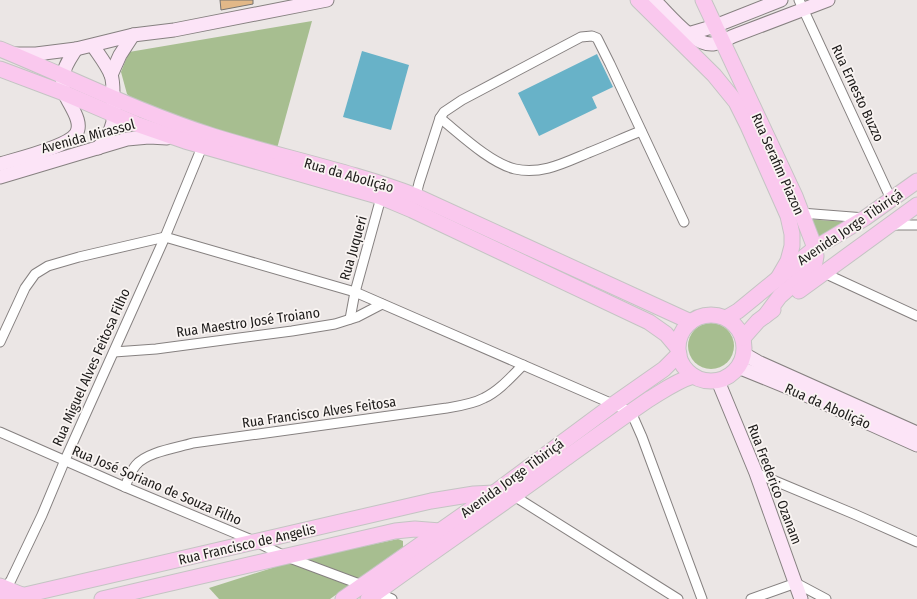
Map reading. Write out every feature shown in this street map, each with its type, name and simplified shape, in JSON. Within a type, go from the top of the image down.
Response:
[{"type":"main road","points":[[6,52],[36,54],[76,49],[133,35],[174,30],[327,0]]},
{"type":"main road","points":[[638,0],[714,75],[736,102],[742,114],[788,216],[792,234],[792,246],[788,261],[777,280]]},
{"type":"main road","points":[[654,0],[688,34],[705,44],[713,44],[722,41],[801,5],[828,0]]},
{"type":"main road","name":"Rua Serafim Piazon","points":[[703,0],[801,212],[815,248],[816,262],[811,269],[780,296],[765,316]]},
{"type":"main road","points":[[688,34],[715,26],[781,0]]},
{"type":"main road","points":[[111,75],[120,55],[133,35]]},
{"type":"main road","points":[[93,46],[111,75],[114,98],[112,129],[107,138],[98,148]]},
{"type":"main road","name":"Avenida Mirassol","points":[[0,164],[65,143],[77,133],[78,127],[76,116],[64,93],[63,75],[66,66],[76,49]]},
{"type":"main road","name":"Rua da Abolição","points":[[6,52],[63,75],[138,109],[213,136],[383,191],[414,203],[691,322]]},
{"type":"main road","points":[[0,64],[34,78],[44,85]]},
{"type":"main road","name":"Rua da Abolição","points":[[0,69],[64,93],[136,124],[202,147],[383,191]]},
{"type":"main road","name":"Avenida Mirassol","points":[[0,177],[127,139],[149,137],[185,141]]},
{"type":"main road","name":"Avenida Jorge Tibiriçá","points":[[726,318],[738,311],[815,248],[865,218],[917,181]]},
{"type":"main road","name":"Rua da Abolição","points":[[414,203],[649,322],[666,334],[678,350]]},
{"type":"main road","name":"Avenida Jorge Tibiriçá","points":[[743,338],[750,329],[765,316],[888,225],[914,208]]},
{"type":"main road","points":[[707,315],[717,315],[726,318],[734,323],[740,330],[743,338],[745,346],[741,361],[730,375],[718,380],[702,380],[693,376],[685,369],[680,360],[678,350],[682,331],[697,318],[707,315]]},
{"type":"main road","name":"Avenida Jorge Tibiriçá","points":[[373,596],[494,493],[664,369],[678,350]]},
{"type":"main road","name":"Rua da Abolição","points":[[741,361],[758,362],[917,433]]},
{"type":"main road","name":"Rua da Abolição","points":[[741,361],[797,391],[917,446]]},
{"type":"main road","name":"Avenida Jorge Tibiriçá","points":[[343,599],[412,550],[445,536],[514,496],[631,412],[673,384],[682,379],[693,376]]},
{"type":"main road","name":"Rua Frederico Ozanam","points":[[718,380],[756,474],[801,599]]},
{"type":"main road","name":"Rua Francisco de Angelis","points":[[1,595],[28,597],[254,541],[436,500],[474,494],[494,493]]},
{"type":"main road","name":"Rua Francisco de Angelis","points":[[102,599],[395,531],[415,529],[445,536]]},
{"type":"main road","points":[[395,531],[403,535],[410,544],[412,550]]},
{"type":"main road","points":[[185,580],[188,574],[186,558]]},
{"type":"street","name":"Rua Ernesto Buzzo","points":[[801,5],[892,199]]},
{"type":"street","points":[[414,203],[440,118],[444,112],[462,100],[581,37],[592,36],[597,38],[600,42],[684,222]]},
{"type":"street","points":[[440,118],[478,149],[514,169],[532,170],[553,167],[641,131]]},
{"type":"street","name":"Rua Miguel Alves Feitosa Filho","points":[[1,595],[11,580],[42,515],[165,236],[202,147]]},
{"type":"street","name":"Rua Juqueri","points":[[350,319],[355,292],[383,191]]},
{"type":"street","points":[[801,212],[865,218]]},
{"type":"street","points":[[888,225],[917,225]]},
{"type":"street","points":[[0,342],[25,288],[35,274],[48,266],[165,236],[355,292],[631,412],[642,437],[702,599]]},
{"type":"street","points":[[824,273],[917,316]]},
{"type":"street","name":"Rua Maestro José Troiano","points":[[114,352],[156,349],[335,324],[350,319],[382,304]]},
{"type":"street","name":"Rua Francisco Alves Feitosa","points":[[125,488],[132,470],[137,464],[144,458],[169,449],[193,443],[468,404],[483,399],[497,390],[523,365]]},
{"type":"street","name":"Rua José Soriano de Souza Filho","points":[[0,432],[125,488],[254,541],[287,557],[362,585],[373,596],[392,599]]},
{"type":"street","points":[[756,474],[854,514],[917,542]]},
{"type":"street","points":[[514,496],[678,599]]},
{"type":"street","points":[[751,599],[796,583],[826,599]]},
{"type":"green space","points":[[312,21],[276,152],[139,107],[127,94],[121,72],[129,52]]},
{"type":"green space","points":[[805,219],[847,222],[814,242]]},
{"type":"green space","points":[[711,323],[724,327],[730,333],[734,346],[730,359],[724,365],[711,369],[698,365],[692,359],[688,346],[692,333],[698,327]]},
{"type":"green space","points":[[398,539],[403,541],[403,547],[330,599],[219,599],[209,588],[291,562]]},
{"type":"water","points":[[362,51],[409,65],[391,130],[343,117]]},
{"type":"water","points":[[597,54],[613,87],[592,97],[597,108],[539,136],[518,93]]},
{"type":"building","points":[[220,0],[253,0],[253,4],[221,10]]}]
